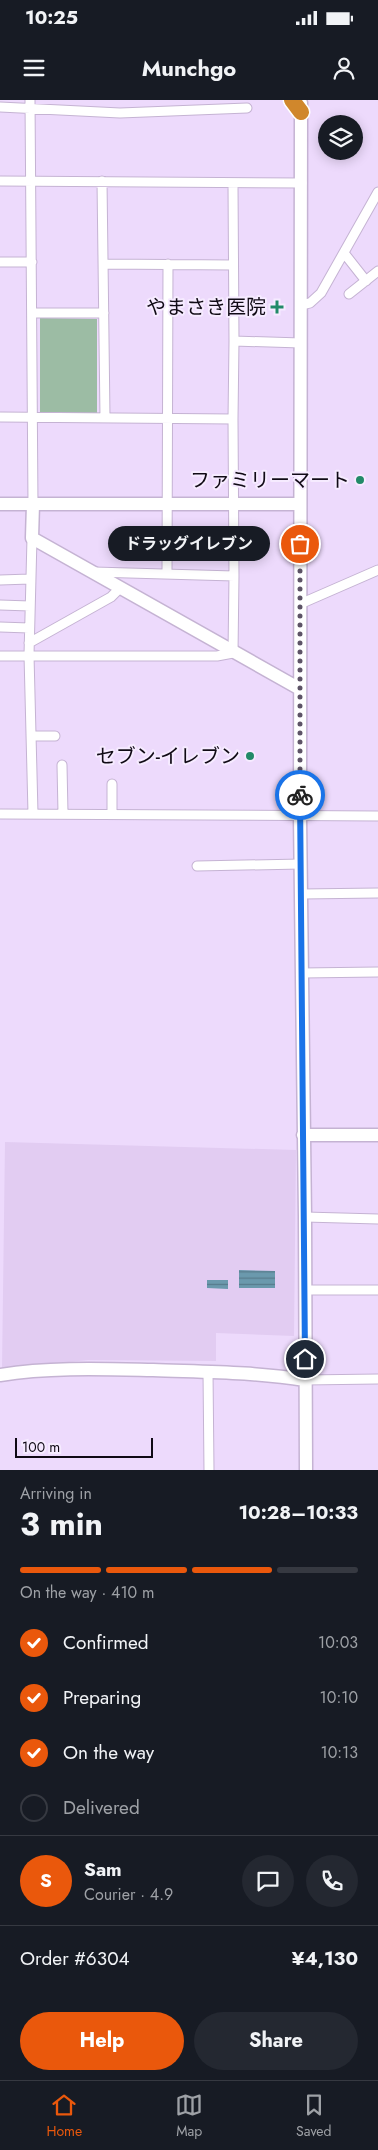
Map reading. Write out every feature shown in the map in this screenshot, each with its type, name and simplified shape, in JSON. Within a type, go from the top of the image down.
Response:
[{"type":"street","points":[[301,103],[300,817],[306,1470]]},
{"type":"street","points":[[0,107],[30,105],[120,113],[247,108]]},
{"type":"street","points":[[30,105],[33,504],[29,655],[33,813]]},
{"type":"street","points":[[0,181],[302,183]]},
{"type":"street","points":[[102,181],[105,417]]},
{"type":"street","points":[[232,652],[234,576],[233,184]]},
{"type":"street","points":[[302,305],[310,303],[321,293],[378,192]]},
{"type":"street","points":[[344,253],[366,281]]},
{"type":"street","points":[[0,262],[32,262]]},
{"type":"street","points":[[104,264],[233,264]]},
{"type":"street","points":[[167,574],[168,264]]},
{"type":"street","points":[[349,294],[378,272]]},
{"type":"street","points":[[32,313],[104,313]]},
{"type":"street","points":[[234,340],[301,343]]},
{"type":"street","points":[[0,416],[233,419]]},
{"type":"street","points":[[0,504],[168,506],[299,504]]},
{"type":"street","points":[[32,538],[300,689]]},
{"type":"street","points":[[300,604],[378,570]]},
{"type":"street","points":[[94,572],[234,576]]},
{"type":"street","points":[[0,580],[30,579]]},
{"type":"street","points":[[29,643],[111,597],[120,588]]},
{"type":"street","points":[[0,605],[30,606]]},
{"type":"street","points":[[0,627],[29,628]]},
{"type":"street","points":[[0,656],[217,656],[232,652]]},
{"type":"street","points":[[31,736],[55,736]]},
{"type":"street","points":[[62,765],[63,813]]},
{"type":"street","points":[[112,784],[112,813]]},
{"type":"street","points":[[0,814],[112,813],[300,817],[378,816]]},
{"type":"street","points":[[197,866],[301,864]]},
{"type":"street","points":[[302,894],[378,894]]},
{"type":"street","points":[[302,973],[378,972]]},
{"type":"street","points":[[303,1135],[378,1135]]},
{"type":"street","points":[[305,1218],[378,1219]]},
{"type":"street","points":[[305,1290],[378,1290]]},
{"type":"street","points":[[0,1375],[114,1370],[208,1372],[305,1380],[378,1379]]},
{"type":"street","points":[[208,1372],[209,1470]]},
{"type":"shaded area","points":[[5,1142],[296,1150],[294,1336],[216,1333],[216,1361],[88,1360],[2,1369]]},
{"type":"green space","points":[[40,318],[97,319],[97,413],[40,413]]},
{"type":"water","points":[[239,1270],[275,1271],[275,1288],[239,1288]]},
{"type":"water","points":[[207,1280],[228,1280],[228,1289],[207,1288]]},
{"type":"way so far","points":[[300,544],[300,795]]},
{"type":"place","name":"やまさき医院","points":[[277,307]]},
{"type":"place","name":"ファミリーマート","points":[[360,480]]},
{"type":"place","name":"ドラッグイレブン","points":[[300,544]]},
{"type":"place","name":"セブン-イレブン","points":[[250,756]]},
{"type":"route","points":[[300,795],[305,1359]]}]
